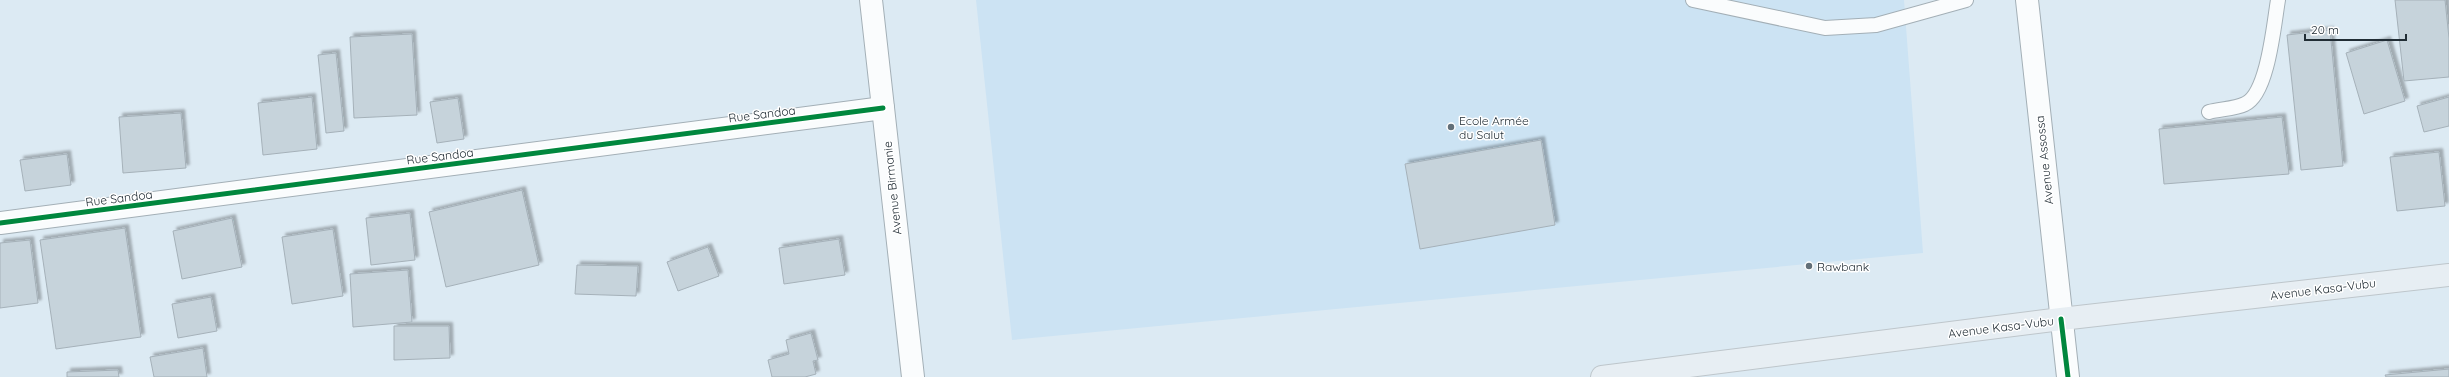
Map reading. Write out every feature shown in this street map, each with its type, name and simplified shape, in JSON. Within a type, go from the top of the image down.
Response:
[{"type":"main road","name":"Avenue Kasa-Vubu","points":[[1602,377],[2061,319],[2449,275]]},
{"type":"street","name":"Avenue Birmanie","points":[[871,0],[913,377]]},
{"type":"street","name":"Avenue Assossa","points":[[2027,0],[2068,377]]},
{"type":"street","name":"Rue Sandoa","points":[[0,223],[883,108]]},
{"type":"lane","points":[[1693,0],[1825,28],[1876,25],[1966,0]]},
{"type":"lane","points":[[2209,112],[2246,104],[2257,92],[2267,62],[2278,0]]},
{"type":"shaded area","name":"Ecole Armée du Salut","points":[[976,0],[1904,0],[1923,253],[1012,340]]},
{"type":"building","points":[[2395,0],[2445,0],[2449,38],[2449,77],[2404,81]]},
{"type":"building","points":[[2330,30],[2343,166],[2301,170],[2287,35]]},
{"type":"building","points":[[412,34],[417,115],[354,118],[350,37]]},
{"type":"building","points":[[2387,40],[2405,101],[2364,114],[2346,53]]},
{"type":"building","points":[[336,53],[344,131],[326,133],[318,55]]},
{"type":"building","points":[[312,97],[317,149],[263,155],[258,103]]},
{"type":"building","points":[[2449,97],[2449,126],[2424,132],[2417,106]]},
{"type":"building","points":[[458,98],[464,139],[437,143],[430,102]]},
{"type":"building","points":[[181,113],[186,168],[123,173],[119,117]]},
{"type":"building","points":[[2282,117],[2289,174],[2164,184],[2159,129]]},
{"type":"building","points":[[1541,140],[1555,225],[1420,249],[1405,164]]},
{"type":"building","points":[[2439,152],[2445,206],[2397,211],[2390,157]]},
{"type":"building","points":[[67,154],[71,185],[25,191],[20,160]]},
{"type":"building","points":[[522,190],[539,265],[446,287],[429,212]]},
{"type":"building","points":[[410,213],[415,260],[371,265],[366,218]]},
{"type":"building","points":[[232,218],[242,267],[182,279],[173,231]]},
{"type":"building","points":[[125,228],[141,337],[56,349],[40,240]]},
{"type":"building","points":[[333,229],[343,296],[292,304],[282,237]]},
{"type":"building","points":[[839,239],[845,275],[784,284],[779,248]]},
{"type":"building","points":[[30,240],[38,303],[0,308],[0,243]]},
{"type":"building","points":[[708,247],[719,276],[678,291],[667,262]]},
{"type":"building","points":[[577,265],[638,266],[636,296],[575,294]]},
{"type":"building","points":[[408,270],[412,322],[353,327],[350,274]]},
{"type":"building","points":[[211,297],[217,331],[178,338],[172,304]]},
{"type":"building","points":[[394,326],[449,326],[450,358],[394,360]]},
{"type":"building","points":[[811,333],[818,360],[813,361],[816,374],[805,377],[772,377],[768,360],[789,354],[786,340]]},
{"type":"building","points":[[203,348],[207,377],[154,377],[150,357]]},
{"type":"building","points":[[2449,369],[2449,377],[2386,377],[2385,375]]},
{"type":"building","points":[[118,370],[119,377],[67,377],[67,372]]},
{"type":"cycle path","points":[[0,223],[883,108]]},
{"type":"cycle path","points":[[2061,319],[2068,377]]},
{"type":"place","name":"Ecole Armée du Salut","points":[[1451,127]]},
{"type":"place","name":"Rawbank","points":[[1809,266]]}]
